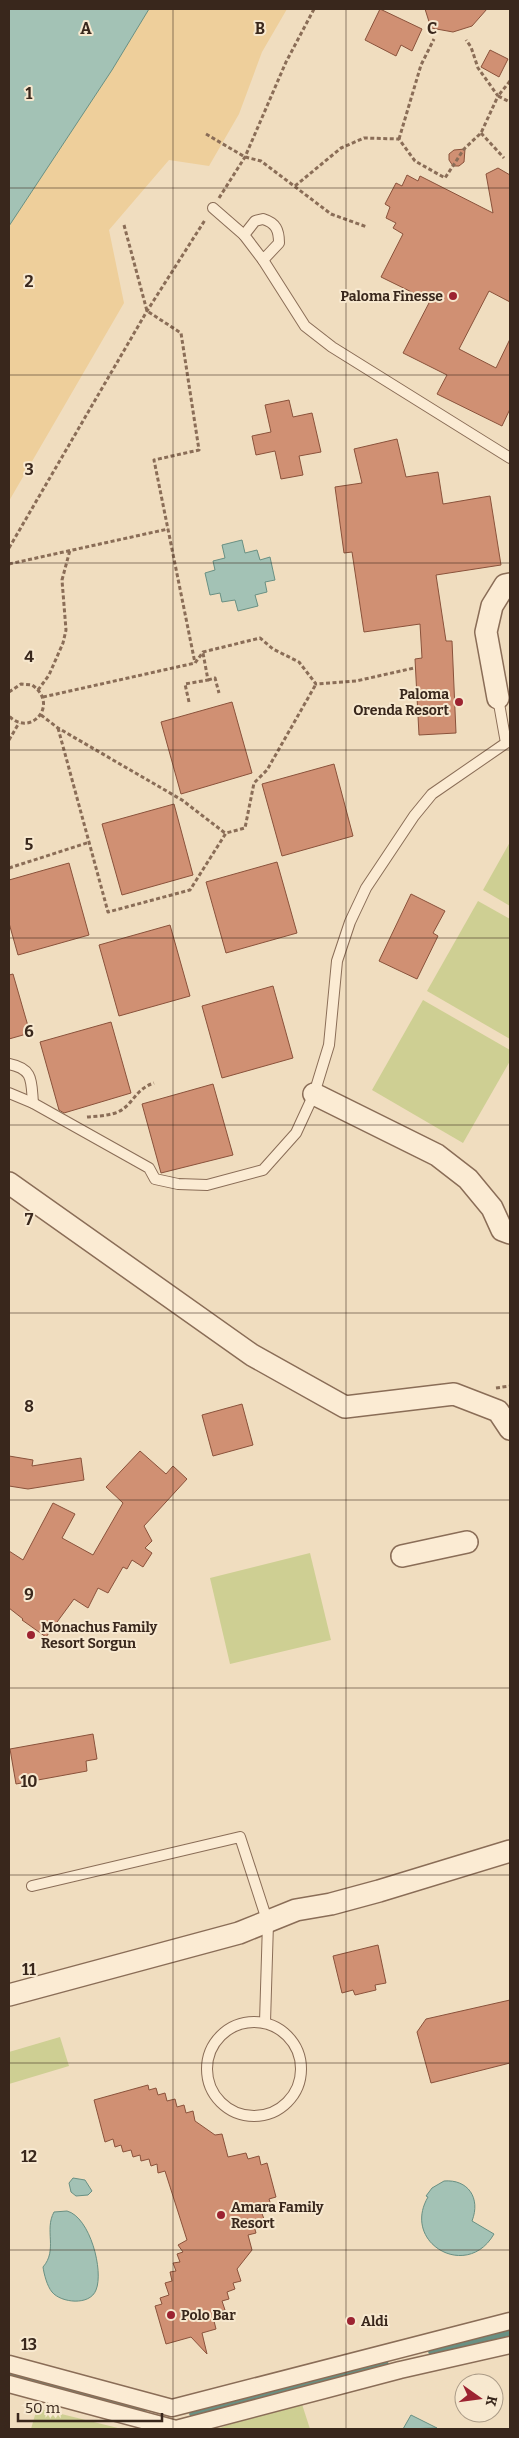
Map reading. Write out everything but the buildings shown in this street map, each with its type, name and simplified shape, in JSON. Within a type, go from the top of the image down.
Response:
[{"type":"street","points":[[498,698],[486,632],[492,606],[505,585],[510,584]]},
{"type":"street","points":[[314,1094],[437,1155],[468,1179],[492,1208],[502,1230],[510,1233]]},
{"type":"street","points":[[9,1184],[252,1355],[345,1407],[454,1394],[498,1411],[510,1430]]},
{"type":"street","points":[[402,1556],[467,1542]]},
{"type":"street","points":[[9,1995],[239,1933],[268,1923],[296,1910],[331,1904],[379,1891],[510,1851]]},
{"type":"street","points":[[9,2364],[172,2408],[510,2321]]},
{"type":"street","points":[[9,2384],[176,2429],[400,2370],[510,2345]]},
{"type":"lane","points":[[213,208],[244,235],[263,260],[304,326],[332,347],[510,458]]},
{"type":"lane","points":[[244,235],[255,221],[263,220],[271,222],[276,226],[279,243],[263,260]]},
{"type":"lane","points":[[9,1093],[32,1103],[149,1168],[155,1179],[178,1184],[208,1185],[263,1170],[296,1133],[314,1094],[329,1045],[337,961],[350,922],[366,888],[414,816],[432,794],[506,744],[498,698]]},
{"type":"lane","points":[[9,1064],[22,1067],[31,1076],[32,1103]]},
{"type":"lane","points":[[32,1886],[240,1837],[268,1923],[265,2022]]},
{"type":"lane","points":[[246,2022],[265,2022],[285,2033],[298,2052],[301,2067],[299,2083],[292,2097],[280,2108],[268,2114],[251,2116],[236,2113],[223,2105],[215,2096],[208,2081],[206,2069],[209,2052],[217,2039],[229,2028],[246,2022]]},
{"type":"path","points":[[9,548],[147,311],[246,157],[286,62],[314,9]]},
{"type":"path","points":[[399,139],[422,65],[434,39]]},
{"type":"path","points":[[466,40],[471,46],[478,68],[498,96],[510,102]]},
{"type":"path","points":[[399,139],[415,161],[445,178],[464,149],[480,133],[498,96],[510,81]]},
{"type":"path","points":[[480,133],[504,158]]},
{"type":"path","points":[[206,134],[246,157],[262,161],[305,196],[331,214],[367,227]]},
{"type":"path","points":[[295,186],[341,148],[364,138],[399,139]]},
{"type":"path","points":[[124,225],[147,311],[181,333],[199,450],[154,460],[195,663]]},
{"type":"path","points":[[9,564],[168,529]]},
{"type":"path","points":[[38,690],[48,675],[63,643],[66,630],[62,580],[70,550]]},
{"type":"path","points":[[43,697],[195,663],[203,652],[260,638],[273,649],[299,662],[316,684]]},
{"type":"path","points":[[203,652],[208,680]]},
{"type":"path","points":[[316,684],[356,681],[414,668]]},
{"type":"path","points":[[189,702],[185,684],[215,678],[219,693]]},
{"type":"path","points":[[9,692],[14,687],[26,684],[38,690],[43,697],[44,705],[40,715],[29,723],[19,723],[9,716]]},
{"type":"path","points":[[58,728],[108,912],[190,890],[226,833],[245,828],[254,783],[267,770],[316,684]]},
{"type":"path","points":[[40,715],[58,728],[182,800],[226,833]]},
{"type":"path","points":[[9,740],[19,723]]},
{"type":"path","points":[[9,868],[90,842]]},
{"type":"path","points":[[80,1117],[101,1116],[119,1111],[143,1086],[154,1083]]},
{"type":"green space","points":[[510,842],[510,906],[483,890]]},
{"type":"green space","points":[[478,901],[510,919],[510,1039],[427,991]]},
{"type":"green space","points":[[423,1000],[510,1050],[510,1061],[463,1143],[372,1090]]},
{"type":"green space","points":[[310,1553],[331,1640],[230,1664],[210,1578]]},
{"type":"green space","points":[[60,2037],[69,2066],[9,2084],[9,2052]]},
{"type":"green space","points":[[300,2398],[310,2429],[217,2429]]},
{"type":"green space","points":[[37,2408],[122,2429],[31,2429]]},
{"type":"sand","points":[[149,9],[287,9],[262,52],[239,114],[209,166],[169,160],[109,230],[124,303],[9,501],[9,226],[112,70]]},
{"type":"shaded area","points":[[9,9],[149,9],[112,70],[9,226]]},
{"type":"shaded area","points":[[242,540],[245,553],[257,550],[260,560],[270,557],[275,580],[265,582],[267,592],[255,595],[258,606],[238,611],[235,600],[222,602],[220,593],[210,595],[205,573],[215,570],[213,561],[225,558],[222,545]]},
{"type":"shaded area","points":[[73,2178],[85,2180],[92,2191],[88,2195],[76,2196],[71,2192],[69,2183]]},
{"type":"shaded area","points":[[444,2181],[460,2183],[466,2187],[475,2205],[472,2221],[494,2234],[482,2248],[468,2255],[454,2255],[441,2250],[430,2241],[423,2229],[422,2214],[428,2197],[426,2196],[432,2188]]},
{"type":"shaded area","points":[[67,2211],[75,2215],[88,2234],[93,2246],[98,2270],[96,2290],[88,2299],[82,2301],[62,2299],[56,2296],[49,2287],[43,2270],[50,2254],[51,2219],[54,2212]]},
{"type":"shaded area","points":[[411,2415],[437,2428],[403,2429]]},
{"type":"waterway","points":[[431,2352],[510,2333]]},
{"type":"waterway","points":[[192,2414],[386,2364]]},
{"type":"waterway","points":[[9,2374],[143,2412]]},
{"type":"place","name":"Paloma Finesse","points":[[453,296]]},
{"type":"place","name":"Paloma Orenda Resort","points":[[459,702]]},
{"type":"place","name":"Monachus Family Resort Sorgun","points":[[31,1635]]},
{"type":"place","name":"Amara Family Resort","points":[[221,2215]]},
{"type":"place","name":"Polo Bar","points":[[171,2315]]},
{"type":"place","name":"Aldi","points":[[351,2321]]}]
